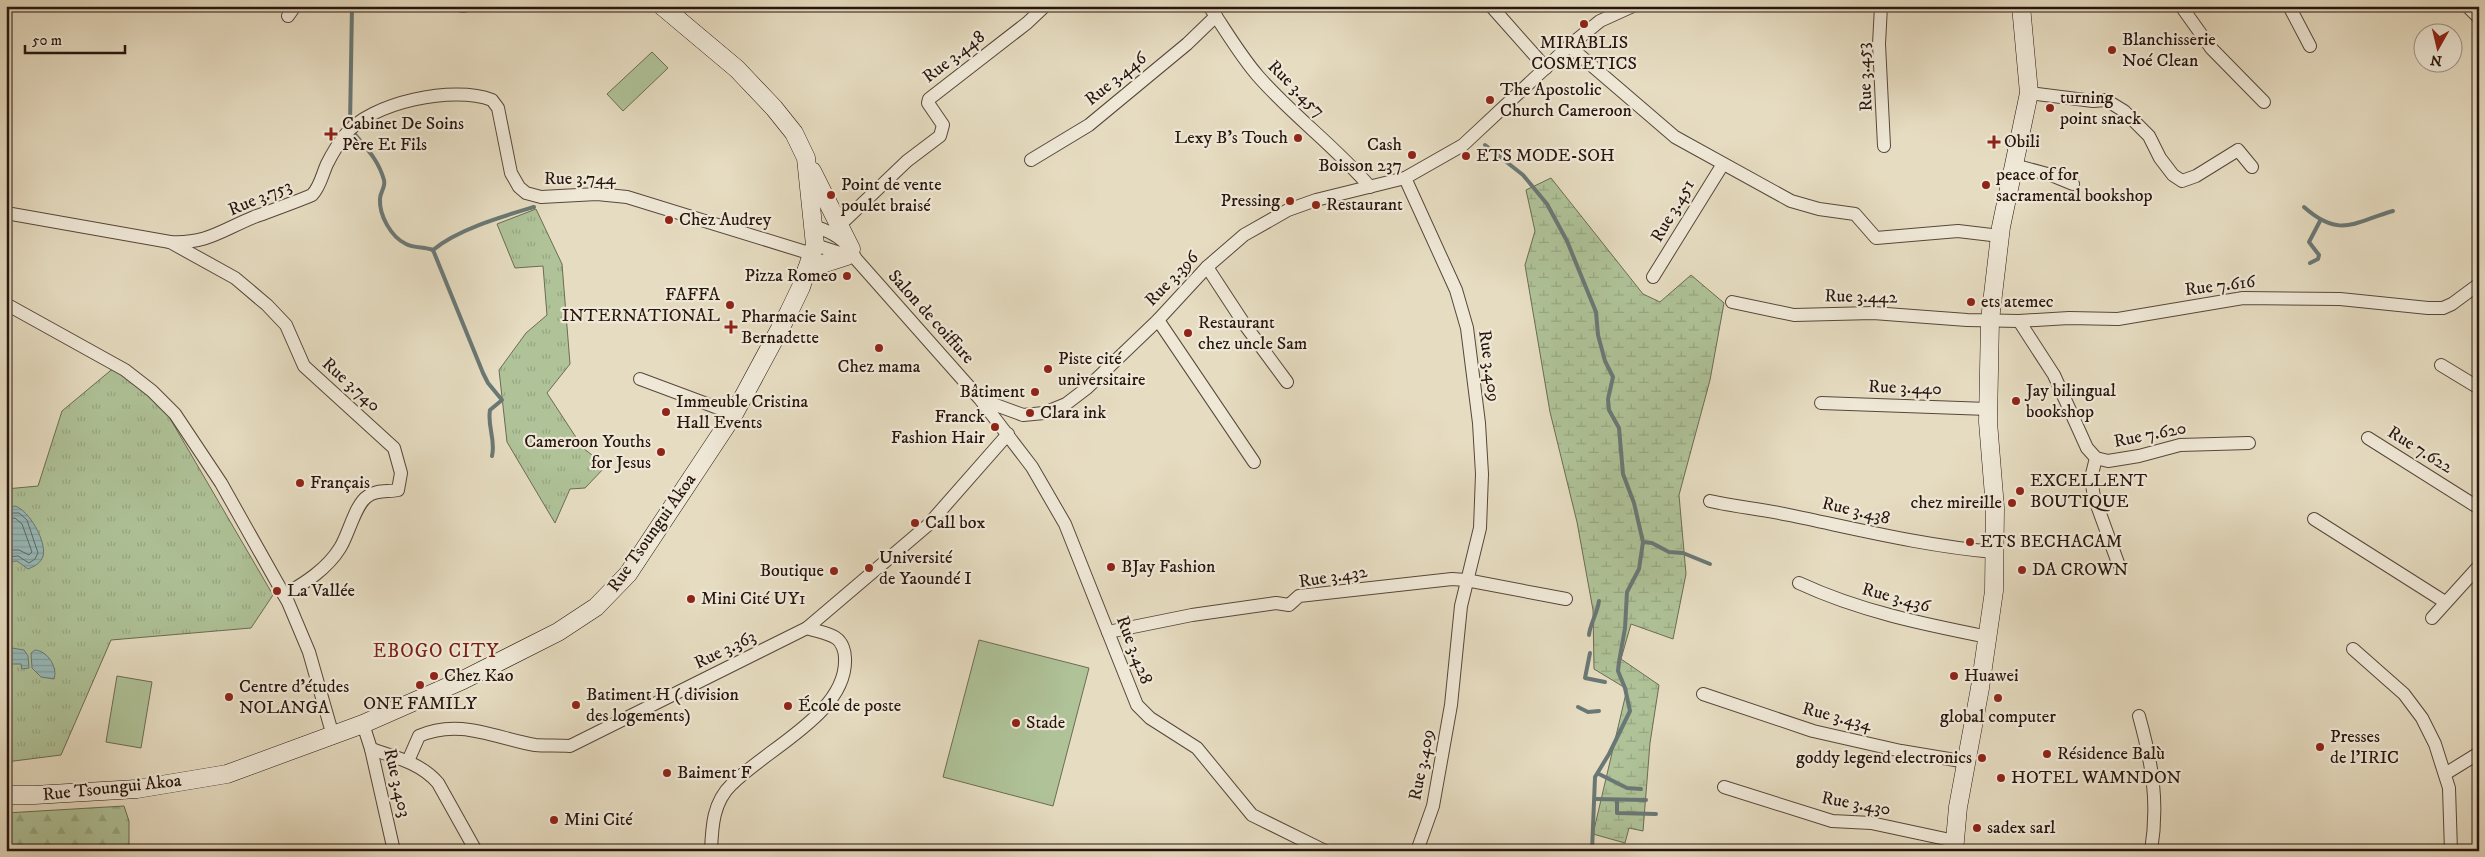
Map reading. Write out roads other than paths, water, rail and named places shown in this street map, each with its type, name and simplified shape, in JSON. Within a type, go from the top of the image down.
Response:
[{"type":"main road","name":"Rue Tsoungui Akoa","points":[[6,795],[34,796],[137,789],[227,774],[363,724],[480,671],[558,632],[596,607],[628,574],[734,414],[789,312],[811,256],[814,226],[806,158],[794,133],[768,101],[737,69],[662,6]]},
{"type":"main road","points":[[1954,846],[1994,591],[1995,508],[1988,409],[1990,320],[2000,236],[2028,93],[2021,6]]},
{"type":"main road","points":[[806,158],[851,254],[811,256]]},
{"type":"street","name":"Rue 3.448","points":[[839,226],[907,161],[940,136],[943,125],[928,103],[929,98],[1027,23],[1045,6]]},
{"type":"street","points":[[1491,6],[1546,68]]},
{"type":"street","points":[[1405,178],[1463,145],[1480,132],[1569,46],[1600,21],[1633,6]]},
{"type":"street","name":"Rue 3.453","points":[[1881,6],[1879,44],[1884,146]]},
{"type":"street","points":[[2180,6],[2211,48],[2264,102]]},
{"type":"street","points":[[2289,6],[2310,46]]},
{"type":"street","points":[[2468,6],[2479,18]]},
{"type":"street","name":"Rue 3.446","points":[[1032,160],[1089,124],[1187,44],[1212,11]]},
{"type":"street","name":"Rue 3.457","points":[[1212,11],[1257,75],[1296,116],[1350,164],[1370,187]]},
{"type":"street","points":[[1569,46],[1667,132],[1791,200],[1819,209],[1856,214],[1876,238],[1958,231],[2000,236]]},
{"type":"street","points":[[2028,93],[2106,100],[2124,110],[2149,136],[2160,158],[2173,174],[2182,181],[2196,176],[2238,150],[2252,167]]},
{"type":"street","name":"Rue 3.744","points":[[351,129],[376,113],[411,101],[440,96],[484,96],[492,100],[498,108],[511,173],[519,187],[526,193],[541,197],[597,194],[627,197],[811,256]]},
{"type":"street","name":"Rue 3.753","points":[[170,242],[190,243],[209,238],[252,218],[312,196],[331,156],[351,129]]},
{"type":"street","name":"Rue 3.451","points":[[1654,277],[1723,164]]},
{"type":"street","points":[[2014,165],[2051,175],[2073,184]]},
{"type":"street","name":"Rue 3.396","points":[[980,399],[1022,415],[1044,413],[1066,404],[1087,388],[1158,320],[1208,267],[1244,235],[1288,210],[1316,200],[1405,178]]},
{"type":"street","name":"Rue 3.409","points":[[1405,178],[1456,290],[1467,328],[1479,423],[1482,474],[1480,528],[1461,606],[1451,705],[1436,788],[1417,851]]},
{"type":"street","name":"Rue 3.740","points":[[6,213],[170,242],[235,278],[267,305],[286,326],[304,366],[394,448],[402,480],[398,490],[376,493],[362,500],[340,548],[328,563],[284,596]]},
{"type":"street","name":"Salon de coiffure","points":[[814,226],[829,231],[980,399]]},
{"type":"street","points":[[811,256],[851,254]]},
{"type":"street","points":[[1208,267],[1245,325],[1287,382]]},
{"type":"street","name":"Rue 7.616","points":[[1990,320],[2118,319],[2242,298],[2340,299],[2443,308],[2452,304],[2479,284]]},
{"type":"street","name":"Rue 3.442","points":[[1732,302],[1794,315],[1874,313],[1963,320],[1990,320]]},
{"type":"street","points":[[6,304],[125,370],[152,391],[175,414],[221,483],[284,596],[309,652],[333,736]]},
{"type":"street","points":[[1158,320],[1254,462]]},
{"type":"street","name":"Rue 7.620","points":[[2019,321],[2054,375],[2087,448],[2096,458],[2108,461],[2123,459],[2180,445],[2249,443]]},
{"type":"street","points":[[2441,365],[2479,388]]},
{"type":"street","points":[[640,379],[734,414]]},
{"type":"street","name":"Rue 3.428","points":[[980,399],[1032,467],[1065,524],[1137,705],[1144,712],[1196,748],[1252,815],[1325,851]]},
{"type":"street","name":"Rue 3.440","points":[[1821,403],[1988,409]]},
{"type":"street","name":"Rue 3.363","points":[[408,761],[419,736],[434,729],[445,728],[475,731],[536,745],[570,746],[807,628],[928,525],[1008,434]]},
{"type":"street","name":"Rue 7.622","points":[[2368,438],[2479,508]]},
{"type":"street","points":[[2096,458],[2091,478],[2094,497],[2118,563]]},
{"type":"street","name":"Rue 3.438","points":[[1710,501],[1741,508],[1768,510],[1913,542],[1994,552]]},
{"type":"street","points":[[2314,519],[2445,602]]},
{"type":"street","points":[[2432,618],[2479,566]]},
{"type":"street","name":"Rue 3.432","points":[[1108,632],[1192,614],[1276,603],[1289,605],[1299,596],[1435,580],[1466,580],[1566,599]]},
{"type":"street","name":"Rue 3.436","points":[[1799,583],[1859,607],[1925,625],[1988,637]]},
{"type":"street","points":[[711,851],[715,810],[731,784],[826,706],[842,682],[845,666],[842,645],[836,638],[807,628]]},
{"type":"street","points":[[2353,649],[2385,675],[2410,702],[2422,718],[2435,744],[2449,788],[2452,814],[2451,851]]},
{"type":"street","name":"Rue 3.434","points":[[1703,694],[1812,731],[1901,751],[1966,762]]},
{"type":"street","points":[[2139,716],[2152,764],[2154,808],[2151,851]]},
{"type":"street","name":"Rue 3.403","points":[[363,724],[371,749],[394,851]]},
{"type":"street","points":[[371,749],[408,761],[431,774],[438,783],[476,851]]},
{"type":"street","points":[[2444,774],[2479,753]]},
{"type":"street","name":"Rue 3.430","points":[[1724,787],[1832,821],[1871,823],[1954,846]]},
{"type":"water","points":[[15,506],[26,514],[36,527],[44,550],[41,561],[28,569],[17,561],[6,562],[6,512]]},
{"type":"water","points":[[6,647],[24,650],[28,656],[29,668],[22,669],[21,664],[6,664]]},
{"type":"water","points":[[35,650],[44,653],[51,661],[55,670],[54,679],[41,677],[32,668],[31,653]]},
{"type":"waterway","points":[[22,6],[31,9],[33,6]]},
{"type":"waterway","points":[[350,125],[352,6]]},
{"type":"waterway","points":[[353,132],[371,154],[381,173],[384,187],[380,196],[380,205],[391,231],[406,244],[433,250]]},
{"type":"waterway","points":[[1485,145],[1523,175],[1547,204],[1567,241],[1596,312],[1598,335],[1605,361],[1613,377],[1608,399],[1609,410],[1619,428],[1623,474],[1634,503],[1643,542],[1639,569],[1627,592],[1625,628],[1618,671],[1625,688],[1630,711],[1609,754],[1595,777],[1592,851]]},
{"type":"waterway","points":[[433,250],[443,242],[468,230],[495,219],[534,207]]},
{"type":"waterway","points":[[2304,207],[2328,223],[2338,225],[2357,223],[2393,211]]},
{"type":"waterway","points":[[2310,263],[2318,259],[2319,255],[2309,242],[2320,221]]},
{"type":"waterway","points":[[433,250],[483,373],[488,383],[502,400],[490,410],[489,416],[493,444],[492,456]]},
{"type":"waterway","points":[[1643,542],[1652,543],[1669,552],[1683,553],[1710,564]]},
{"type":"waterway","points":[[1589,635],[1599,601]]},
{"type":"waterway","points":[[1590,653],[1585,678],[1605,682]]},
{"type":"waterway","points":[[1578,707],[1588,712],[1599,711]]},
{"type":"waterway","points":[[1599,774],[1627,788],[1641,789]]},
{"type":"waterway","points":[[1595,799],[1646,800]]},
{"type":"waterway","points":[[1617,800],[1617,813],[1656,814]]},
{"type":"place","name":"MIRABLIS COSMETICS","points":[[1584,24]]},
{"type":"place","name":"Blanchisserie Noé Clean","points":[[2112,50]]},
{"type":"place","name":"The Apostolic Church Cameroon","points":[[1490,100]]},
{"type":"place","name":"turning point snack","points":[[2050,108]]},
{"type":"place","name":"Cabinet De Soins Père Et Fils","points":[[331,134]]},
{"type":"place","name":"Lexy B's Touch","points":[[1298,138]]},
{"type":"place","name":"Obili","points":[[1994,142]]},
{"type":"place","name":"Cash Boisson 237","points":[[1412,155]]},
{"type":"place","name":"ETS MODE-SOH","points":[[1466,156]]},
{"type":"place","name":"peace of for sacramental bookshop","points":[[1986,185]]},
{"type":"place","name":"Point de vente poulet braisé","points":[[831,195]]},
{"type":"place","name":"Pressing","points":[[1290,201]]},
{"type":"place","name":"Restaurant","points":[[1316,205]]},
{"type":"place","name":"Chez Audrey","points":[[669,220]]},
{"type":"place","name":"Pizza Romeo","points":[[847,276]]},
{"type":"place","name":"ets atemec","points":[[1971,302]]},
{"type":"place","name":"FAFFA INTERNATIONAL","points":[[730,305]]},
{"type":"place","name":"Pharmacie Saint Bernadette","points":[[731,327]]},
{"type":"place","name":"Restaurant chez uncle Sam","points":[[1188,333]]},
{"type":"place","name":"Chez mama","points":[[879,348]]},
{"type":"place","name":"Piste cité universitaire","points":[[1048,369]]},
{"type":"place","name":"Bâtiment","points":[[1035,392]]},
{"type":"place","name":"Jay bilingual bookshop","points":[[2016,401]]},
{"type":"place","name":"Immeuble Cristina Hall Events","points":[[666,412]]},
{"type":"place","name":"Clara ink","points":[[1030,413]]},
{"type":"place","name":"Franck Fashion Hair","points":[[995,427]]},
{"type":"place","name":"Cameroon Youths for Jesus","points":[[661,452]]},
{"type":"place","name":"Français","points":[[300,483]]},
{"type":"place","name":"EXCELLENT BOUTIQUE","points":[[2020,491]]},
{"type":"place","name":"chez mireille","points":[[2012,503]]},
{"type":"place","name":"Call box","points":[[915,523]]},
{"type":"place","name":"ETS BECHACAM","points":[[1970,542]]},
{"type":"place","name":"BJay Fashion","points":[[1111,567]]},
{"type":"place","name":"Université de Yaoundé I","points":[[869,568]]},
{"type":"place","name":"DA CROWN","points":[[2022,570]]},
{"type":"place","name":"Boutique","points":[[834,571]]},
{"type":"place","name":"La Vallée","points":[[277,591]]},
{"type":"place","name":"Mini Cité UY1","points":[[691,599]]},
{"type":"place","name":"Chez Kao","points":[[434,676]]},
{"type":"place","name":"Huawei","points":[[1954,676]]},
{"type":"place","name":"ONE FAMILY","points":[[420,685]]},
{"type":"place","name":"Centre d'études NOLANGA","points":[[229,697]]},
{"type":"place","name":"global computer","points":[[1998,698]]},
{"type":"place","name":"Batiment H ( division des logements)","points":[[576,705]]},
{"type":"place","name":"École de poste","points":[[788,706]]},
{"type":"place","name":"Stade","points":[[1016,723]]},
{"type":"place","name":"Presses de l'IRIC","points":[[2320,747]]},
{"type":"place","name":"Résidence Balù","points":[[2047,754]]},
{"type":"place","name":"goddy legend electronics","points":[[1982,758]]},
{"type":"place","name":"Baiment F","points":[[667,773]]},
{"type":"place","name":"HOTEL WAMNDON","points":[[2001,778]]},
{"type":"place","name":"Mini Cité","points":[[554,820]]},
{"type":"place","name":"sadex sarl","points":[[1977,828]]},
{"type":"district","name":"EBOGO CITY","points":[[436,651]]}]
